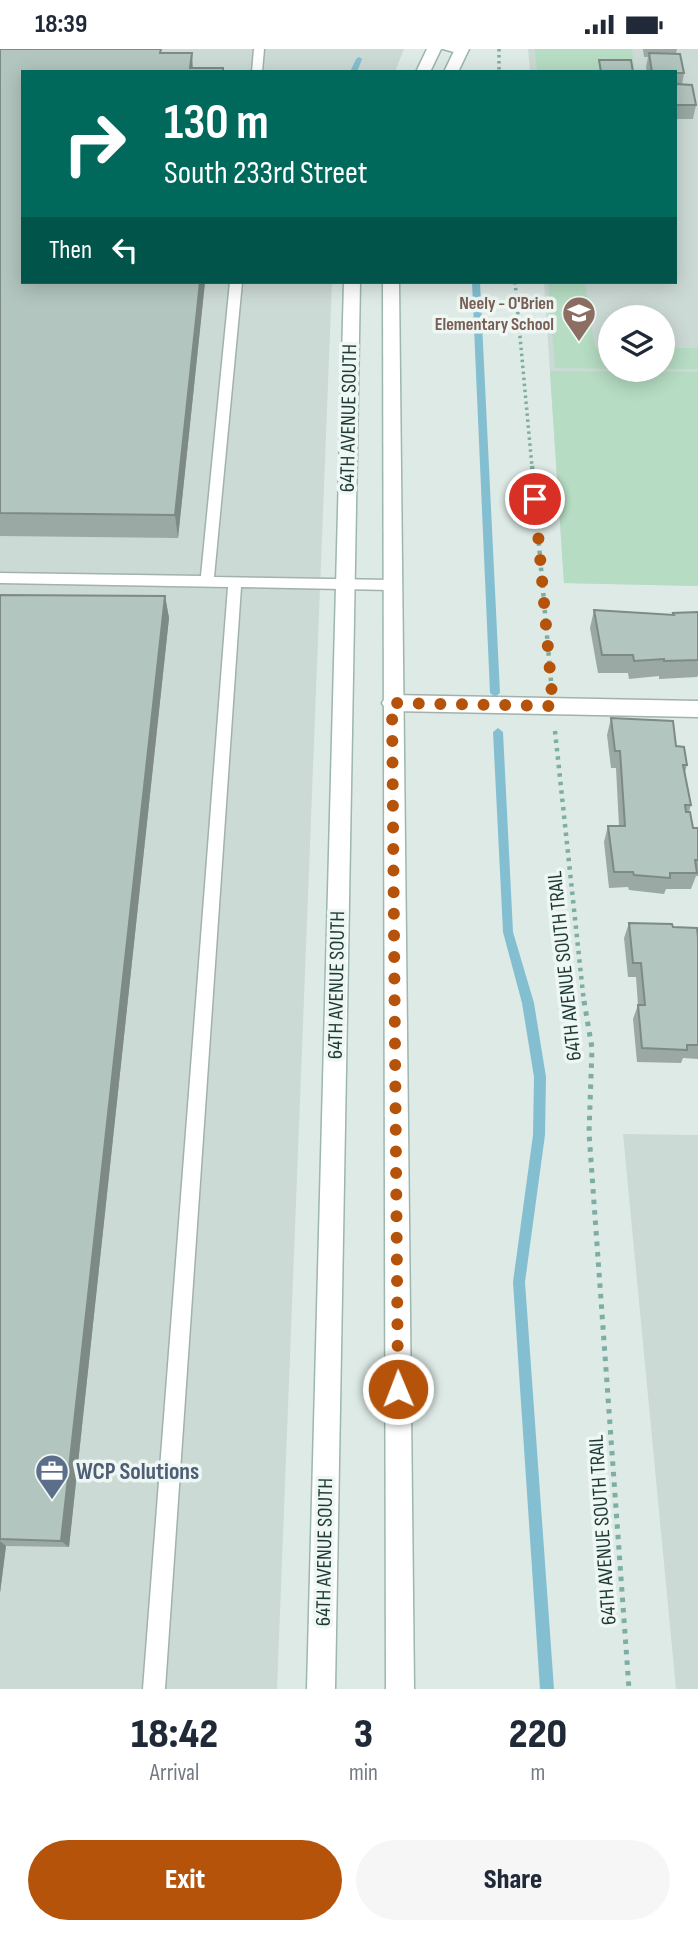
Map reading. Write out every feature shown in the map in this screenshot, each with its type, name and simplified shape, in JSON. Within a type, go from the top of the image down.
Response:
[{"type":"street","points":[[423,70],[434,49]]},
{"type":"street","points":[[452,70],[457,50]]},
{"type":"street","name":"64TH AVENUE SOUTH","points":[[321,1689],[352,284]]},
{"type":"street","name":"64TH AVENUE SOUTH","points":[[391,284],[400,1689]]},
{"type":"street","points":[[392,703],[698,709]]},
{"type":"lane","points":[[257,70],[259,49]]},
{"type":"lane","points":[[207,581],[236,284]]},
{"type":"lane","points":[[0,578],[391,585]]},
{"type":"lane","points":[[154,1689],[234,581]]},
{"type":"path","points":[[499,49],[499,70]]},
{"type":"path","name":"64TH AVENUE SOUTH TRAIL","points":[[515,284],[579,970],[592,1048],[589,1133],[629,1689]]},
{"type":"shaded area","points":[[0,49],[404,49],[396,70],[21,70],[21,284],[332,284],[277,1689],[0,1689]]},
{"type":"shaded area","name":"Neely - O'Brien Elementary School","points":[[528,49],[698,49],[698,586],[564,583],[544,284],[677,284],[677,70],[530,70]]},
{"type":"shaded area","points":[[623,1134],[698,1135],[698,1689],[676,1689]]},
{"type":"green space","points":[[535,49],[632,49],[635,70],[537,70]]},
{"type":"green space","points":[[548,284],[585,284],[595,348],[598,348],[598,369],[555,368]]},
{"type":"green space","points":[[675,348],[698,348],[698,369],[675,369]]},
{"type":"green space","points":[[550,371],[598,371],[598,382],[675,382],[675,372],[698,372],[698,586],[564,583]]},
{"type":"building","points":[[0,49],[161,49],[160,53],[192,53],[190,68],[223,70],[21,70],[21,284],[200,284],[175,515],[0,513]]},
{"type":"building","points":[[649,53],[680,54],[684,73],[677,73],[677,70],[652,70]]},
{"type":"building","points":[[599,60],[631,60],[633,70],[601,70]]},
{"type":"building","points":[[677,84],[692,85],[696,105],[677,105]]},
{"type":"building","points":[[0,595],[165,596],[61,1541],[0,1539]]},
{"type":"building","points":[[594,610],[674,615],[673,613],[698,612],[698,660],[634,661],[633,655],[602,655]]},
{"type":"building","points":[[611,718],[673,721],[676,746],[684,747],[687,765],[683,765],[691,805],[685,805],[686,812],[690,812],[693,828],[698,828],[698,860],[695,860],[697,873],[670,873],[670,878],[614,872],[608,826],[625,826],[620,751],[615,751]]},
{"type":"building","points":[[629,923],[672,924],[673,927],[697,928],[698,1045],[687,1045],[687,1050],[642,1048],[638,1005],[645,1005],[641,963],[633,963]]},
{"type":"waterway","points":[[354,70],[359,59]]},
{"type":"waterway","points":[[476,284],[495,693]]},
{"type":"waterway","points":[[498,732],[508,932],[528,1003],[540,1077],[539,1135],[519,1282],[547,1689]]},
{"type":"place","name":"Neely - O'Brien Elementary School","points":[[579,343]]},
{"type":"place","name":"WCP Solutions","points":[[52,1501]]},
{"type":"route","points":[[398,1389],[392,703],[553,706],[535,499]]}]
